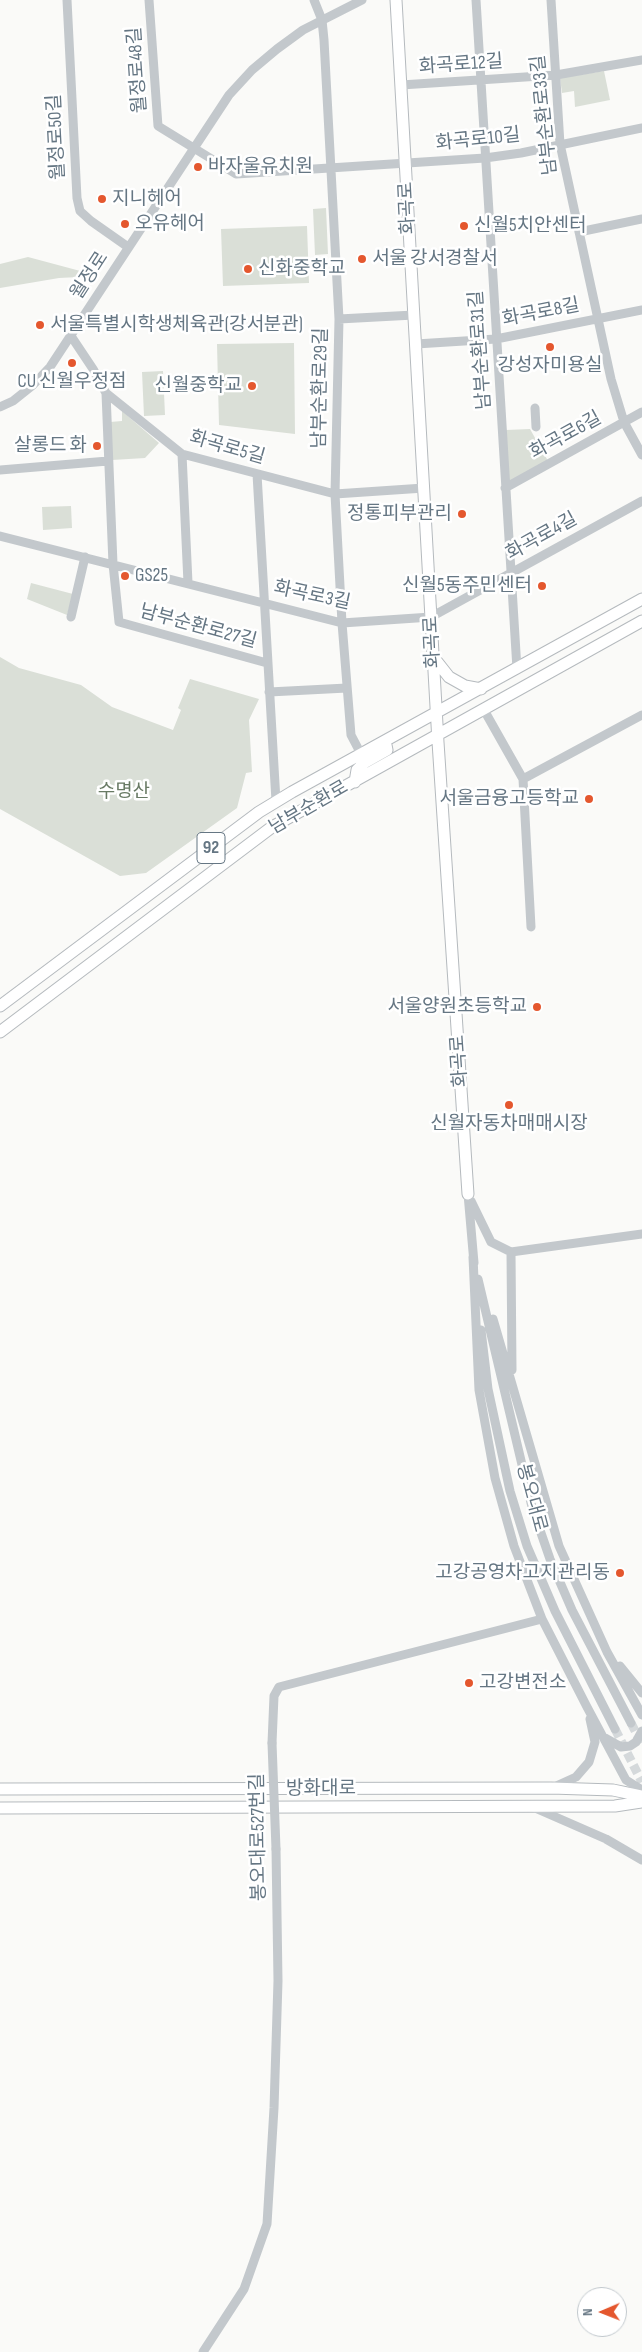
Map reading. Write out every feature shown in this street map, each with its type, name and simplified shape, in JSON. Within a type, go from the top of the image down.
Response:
[{"type":"main road","name":"화곡로","points":[[396,0],[436,713],[468,1194]]},
{"type":"main road","name":"남부순환로","points":[[0,1006],[276,801],[642,599]]},
{"type":"main road","name":"남부순환로","points":[[0,1032],[272,827],[642,621]]},
{"type":"main road","points":[[434,657],[449,677],[465,686],[481,689]]},
{"type":"main road","points":[[487,708],[481,706],[478,699],[498,686],[499,679]]},
{"type":"main road","points":[[355,782],[357,770],[364,763],[387,750],[386,745],[382,743]]},
{"type":"main road","name":"방화대로","points":[[0,1789],[551,1788],[613,1790],[642,1796]]},
{"type":"main road","name":"방화대로","points":[[0,1808],[615,1806],[642,1802]]},
{"type":"street","name":"월정로50길","points":[[67,0],[77,198],[80,211],[90,221],[128,246]]},
{"type":"street","name":"월정로48길","points":[[149,0],[158,126],[193,148]]},
{"type":"street","name":"남부순환로29길","points":[[314,0],[322,20],[332,168],[339,319],[335,494],[342,623],[351,735],[361,754]]},
{"type":"street","name":"월정로","points":[[0,407],[14,401],[50,367],[223,102],[252,70],[303,30],[362,0]]},
{"type":"street","name":"남부순환로31길","points":[[476,0],[517,669]]},
{"type":"street","name":"남부순환로33길","points":[[551,0],[560,144],[611,378],[624,422],[642,455]]},
{"type":"street","name":"화곡로12길","points":[[400,85],[556,75],[642,60]]},
{"type":"street","name":"화곡로10길","points":[[332,168],[485,158],[521,153],[642,128]]},
{"type":"street","points":[[193,148],[236,174],[332,168]]},
{"type":"street","points":[[579,232],[642,219]]},
{"type":"street","name":"화곡로8길","points":[[416,344],[496,339],[642,310]]},
{"type":"street","points":[[339,319],[414,315]]},
{"type":"street","name":"화곡로5길","points":[[70,336],[93,369],[106,393],[182,454],[335,494],[424,488]]},
{"type":"street","points":[[106,393],[113,564]]},
{"type":"street","points":[[535,408],[536,427]]},
{"type":"street","name":"화곡로6길","points":[[506,488],[642,412]]},
{"type":"street","points":[[182,454],[188,583]]},
{"type":"street","points":[[0,470],[108,461]]},
{"type":"street","name":"남부순환로27길","points":[[257,474],[276,801]]},
{"type":"street","name":"화곡로4길","points":[[431,617],[642,500]]},
{"type":"street","name":"화곡로3길","points":[[2,539],[85,557],[342,623],[431,617]]},
{"type":"street","points":[[71,617],[85,557]]},
{"type":"street","name":"남부순환로27길","points":[[113,564],[118,622],[267,663]]},
{"type":"street","points":[[269,692],[347,688]]},
{"type":"street","points":[[487,708],[523,779],[531,927]]},
{"type":"street","points":[[523,779],[642,714]]},
{"type":"street","points":[[468,1194],[491,1242],[511,1252],[642,1234]]},
{"type":"street","name":"봉오대로","points":[[468,1194],[488,1389],[510,1491],[527,1546],[555,1611],[615,1730]]},
{"type":"street","points":[[511,1252],[512,1378]]},
{"type":"street","points":[[473,1257],[512,1378],[536,1474],[559,1546],[607,1652],[642,1715]]},
{"type":"street","points":[[473,1257],[478,1390],[491,1459],[514,1546],[542,1619],[587,1707],[626,1780],[642,1790]]},
{"type":"street","name":"봉오대로","points":[[473,1257],[532,1507],[550,1559],[572,1610],[631,1723]]},
{"type":"street","name":"봉오대로527번길","points":[[203,2352],[244,2289],[267,2224],[274,2108],[278,1981],[272,1743],[274,1696],[279,1687],[542,1619]]},
{"type":"street","points":[[607,1652],[642,1693]]},
{"type":"street","points":[[551,1788],[576,1777],[584,1770],[593,1753],[596,1742],[587,1707]]},
{"type":"street","points":[[603,1736],[611,1743],[620,1747],[630,1746],[636,1742],[642,1731]]},
{"type":"street","points":[[528,1805],[606,1839],[642,1860]]},
{"type":"green space","points":[[604,71],[610,100],[575,107],[574,91],[562,93],[560,78]]},
{"type":"green space","points":[[326,208],[328,254],[315,255],[313,209]]},
{"type":"green space","points":[[307,226],[309,283],[223,286],[221,229]]},
{"type":"green space","points":[[28,257],[99,276],[59,278],[0,288],[0,264]]},
{"type":"green space","points":[[294,343],[295,434],[219,425],[217,344]]},
{"type":"green space","points":[[163,371],[165,415],[144,416],[142,372]]},
{"type":"green space","points":[[122,411],[159,443],[145,458],[112,460],[110,422],[122,421]]},
{"type":"green space","points":[[530,429],[548,461],[509,482],[506,430]]},
{"type":"green space","points":[[71,506],[72,528],[43,530],[42,507]]},
{"type":"green space","points":[[31,583],[73,594],[67,615],[27,599]]},
{"type":"green space","name":"수명산","points":[[0,657],[19,668],[81,685],[112,707],[173,730],[181,710],[178,708],[190,679],[259,699],[249,720],[252,772],[246,773],[237,808],[146,873],[120,876],[0,809]]},
{"type":"tunnel","points":[[631,1723],[642,1744]]},
{"type":"tunnel","points":[[615,1729],[642,1782]]},
{"type":"place","name":"바자울유치원","points":[[198,167]]},
{"type":"place","name":"지니헤어","points":[[102,199]]},
{"type":"place","name":"오유헤어","points":[[125,224]]},
{"type":"place","name":"신월5치안센터","points":[[464,226]]},
{"type":"place","name":"서울 강서경찰서","points":[[362,259]]},
{"type":"place","name":"신화중학교","points":[[248,269]]},
{"type":"place","name":"서울특별시학생체육관(강서분관)","points":[[40,325]]},
{"type":"place","name":"강성자미용실","points":[[550,347]]},
{"type":"place","name":"CU 신월우정점","points":[[72,363]]},
{"type":"place","name":"신월중학교","points":[[252,386]]},
{"type":"place","name":"살롱드 화","points":[[97,446]]},
{"type":"place","name":"정통피부관리","points":[[462,514]]},
{"type":"place","name":"GS25","points":[[125,576]]},
{"type":"place","name":"신월5동주민센터","points":[[542,586]]},
{"type":"place","name":"서울금융고등학교","points":[[589,799]]},
{"type":"place","name":"서울양원초등학교","points":[[537,1007]]},
{"type":"place","name":"신월자동차매매시장","points":[[509,1105]]},
{"type":"place","name":"고강공영차고지관리동","points":[[620,1573]]},
{"type":"place","name":"고강변전소","points":[[469,1683]]}]
